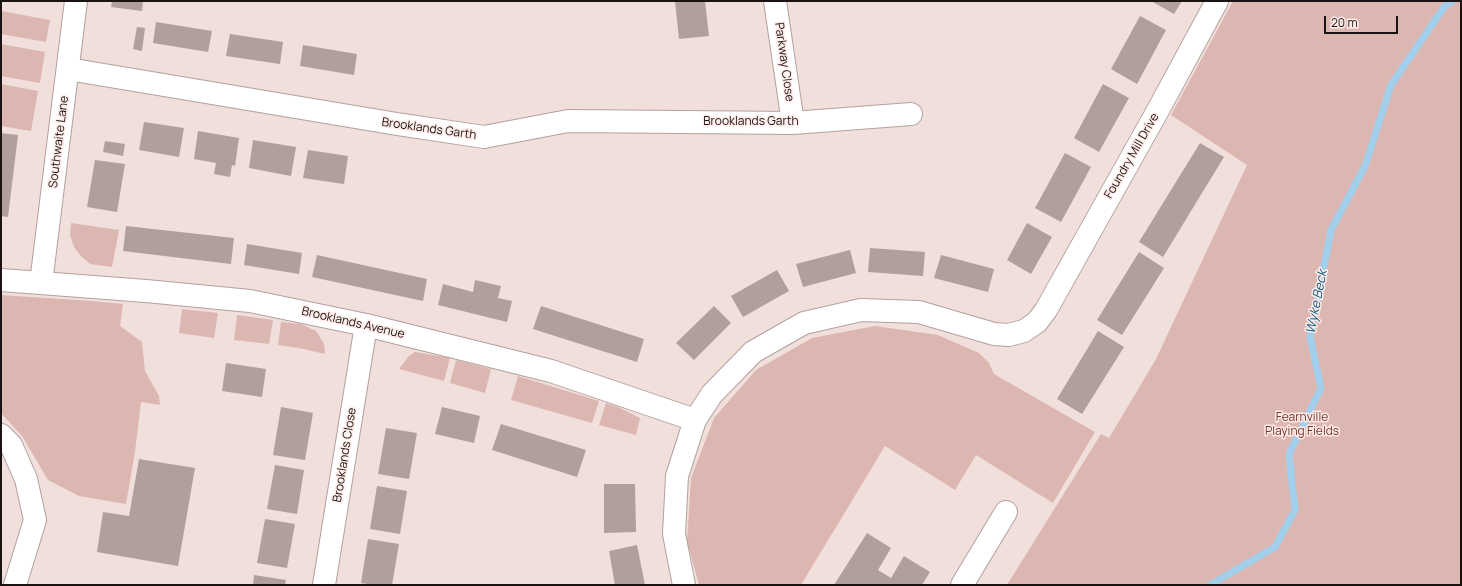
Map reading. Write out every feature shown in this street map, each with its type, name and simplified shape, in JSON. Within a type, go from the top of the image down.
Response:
[{"type":"street","name":"Southwaite Lane","points":[[42,283],[76,1]]},
{"type":"street","name":"Parkway Close","points":[[775,1],[793,123]]},
{"type":"street","name":"Foundry Mill Drive","points":[[684,585],[674,534],[677,476],[695,420],[712,394],[753,352],[804,323],[861,310],[920,312],[994,334],[1009,335],[1024,331],[1037,322],[1046,310],[1158,112],[1218,1]]},
{"type":"street","name":"Brooklands Garth","points":[[68,69],[397,124],[484,137],[568,121],[793,123],[911,114]]},
{"type":"street","name":"Brooklands Avenue","points":[[1,280],[146,291],[250,301],[366,325],[552,371],[695,420]]},
{"type":"street","name":"Brooklands Close","points":[[324,585],[366,325]]},
{"type":"street","points":[[1,435],[12,444],[26,479],[35,520],[15,585]]},
{"type":"street","points":[[962,585],[1006,512]]},
{"type":"green space","name":"Fearnville Playing Fields","points":[[1233,1],[1461,1],[1461,585],[1007,585],[1101,434],[1109,438],[1156,359],[1247,165],[1171,115]]},
{"type":"green space","points":[[1,11],[50,20],[46,42],[1,34]]},
{"type":"green space","points":[[1,44],[45,52],[40,83],[1,76]]},
{"type":"green space","points":[[1,84],[38,91],[31,131],[1,126]]},
{"type":"green space","points":[[71,223],[119,230],[112,267],[90,264],[81,256],[74,247],[70,235]]},
{"type":"green space","points":[[1,295],[123,304],[120,326],[142,342],[145,371],[159,396],[160,405],[141,402],[135,452],[126,504],[79,496],[48,480],[22,436],[1,413]]},
{"type":"green space","points":[[182,309],[218,313],[214,338],[179,333]]},
{"type":"green space","points":[[237,315],[273,320],[269,344],[234,340]]},
{"type":"green space","points":[[281,322],[301,324],[316,331],[324,344],[325,354],[278,345]]},
{"type":"green space","points":[[875,326],[938,335],[979,353],[989,363],[994,374],[1095,432],[1053,503],[976,455],[955,490],[885,446],[801,585],[699,585],[687,541],[691,478],[714,418],[756,370],[812,338]]},
{"type":"green space","points":[[415,352],[450,358],[444,381],[399,369],[409,356]]},
{"type":"green space","points":[[456,360],[491,369],[485,393],[450,383]]},
{"type":"green space","points":[[518,376],[599,401],[592,423],[511,400]]},
{"type":"green space","points":[[606,403],[640,418],[636,435],[599,425]]},
{"type":"building","points":[[112,1],[143,1],[142,11],[111,7]]},
{"type":"building","points":[[675,1],[705,1],[709,36],[679,39]]},
{"type":"building","points":[[1151,1],[1182,1],[1174,14]]},
{"type":"building","points":[[1140,16],[1166,30],[1137,84],[1111,69]]},
{"type":"building","points":[[156,22],[212,31],[208,52],[153,43]]},
{"type":"building","points":[[137,27],[145,28],[142,51],[133,49]]},
{"type":"building","points":[[230,34],[283,42],[280,64],[226,56]]},
{"type":"building","points":[[303,45],[357,54],[354,75],[300,66]]},
{"type":"building","points":[[1103,84],[1129,98],[1099,152],[1074,138]]},
{"type":"building","points":[[144,122],[184,128],[179,157],[139,150]]},
{"type":"building","points":[[198,131],[239,138],[235,166],[232,165],[230,177],[214,174],[216,163],[194,159]]},
{"type":"building","points":[[1,133],[18,135],[8,217],[1,216]]},
{"type":"building","points":[[253,140],[296,147],[291,176],[249,168]]},
{"type":"building","points":[[105,141],[125,144],[123,156],[103,152]]},
{"type":"building","points":[[1200,143],[1224,157],[1163,257],[1139,242]]},
{"type":"building","points":[[308,150],[348,156],[344,184],[303,178]]},
{"type":"building","points":[[1065,153],[1091,167],[1061,222],[1035,208]]},
{"type":"building","points":[[95,160],[125,164],[117,212],[87,207]]},
{"type":"building","points":[[1027,223],[1052,237],[1031,274],[1007,260]]},
{"type":"building","points":[[126,226],[234,238],[231,264],[123,251]]},
{"type":"building","points":[[247,244],[302,253],[299,274],[244,265]]},
{"type":"building","points":[[870,248],[925,252],[923,276],[868,272]]},
{"type":"building","points":[[850,250],[856,273],[803,287],[796,264]]},
{"type":"building","points":[[1139,252],[1164,268],[1122,335],[1097,320]]},
{"type":"building","points":[[317,255],[427,279],[423,301],[312,277]]},
{"type":"building","points":[[941,255],[994,269],[988,292],[934,278]]},
{"type":"building","points":[[777,270],[789,291],[743,317],[731,296]]},
{"type":"building","points":[[475,280],[501,286],[498,298],[512,301],[507,322],[438,305],[443,284],[473,292]]},
{"type":"building","points":[[541,306],[644,339],[637,362],[533,329]]},
{"type":"building","points":[[714,306],[731,323],[694,360],[676,343]]},
{"type":"building","points":[[1098,331],[1124,347],[1082,414],[1057,399]]},
{"type":"building","points":[[226,363],[266,369],[262,397],[222,391]]},
{"type":"building","points":[[281,407],[313,413],[305,460],[273,455]]},
{"type":"building","points":[[442,407],[480,416],[474,443],[435,434]]},
{"type":"building","points":[[501,424],[586,450],[577,477],[492,450]]},
{"type":"building","points":[[386,428],[417,433],[409,479],[378,474]]},
{"type":"building","points":[[139,459],[195,468],[178,566],[97,552],[103,512],[129,516]]},
{"type":"building","points":[[275,465],[304,470],[297,514],[267,509]]},
{"type":"building","points":[[604,484],[635,484],[636,532],[604,533]]},
{"type":"building","points":[[377,486],[407,491],[400,534],[370,529]]},
{"type":"building","points":[[265,519],[295,524],[287,568],[257,563]]},
{"type":"building","points":[[867,533],[891,548],[878,570],[891,578],[904,556],[930,572],[922,585],[834,585]]},
{"type":"building","points":[[368,539],[399,544],[392,585],[361,583]]},
{"type":"building","points":[[637,545],[645,585],[615,585],[609,551]]},
{"type":"building","points":[[254,575],[286,580],[285,585],[253,585]]},
{"type":"waterway","name":"Wyke Beck","points":[[1210,585],[1275,547],[1295,510],[1289,454],[1321,388],[1310,337],[1331,230],[1365,166],[1391,85],[1444,7],[1452,1]]}]
